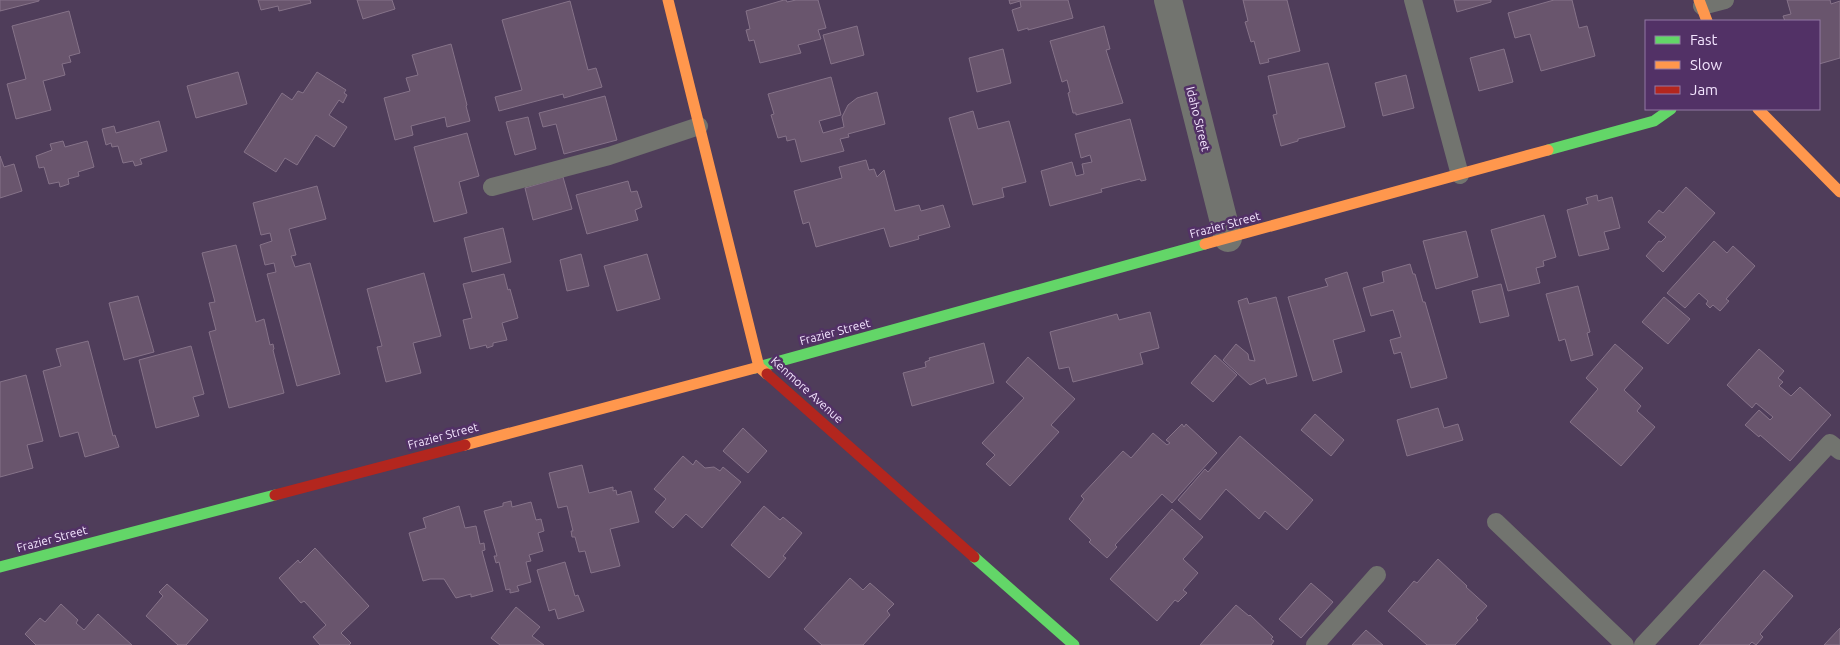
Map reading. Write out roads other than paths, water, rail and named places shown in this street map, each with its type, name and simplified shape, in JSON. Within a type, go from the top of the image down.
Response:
[{"type":"street","name":"Kenmore Avenue","points":[[668,0],[759,367],[1074,645]]},
{"type":"street","name":"Idaho Street","points":[[1168,0],[1228,238]]},
{"type":"street","name":"Frazier Street","points":[[0,567],[759,367],[1654,121],[1670,110]]},
{"type":"street","points":[[1759,110],[1840,192]]},
{"type":"lane","points":[[1413,0],[1460,175]]},
{"type":"lane","points":[[1702,9],[1725,0]]},
{"type":"lane","points":[[492,186],[609,156],[699,126]]},
{"type":"lane","points":[[1643,645],[1830,443],[1840,452]]},
{"type":"lane","points":[[1496,522],[1625,645]]},
{"type":"lane","points":[[1315,645],[1377,575]]}]
